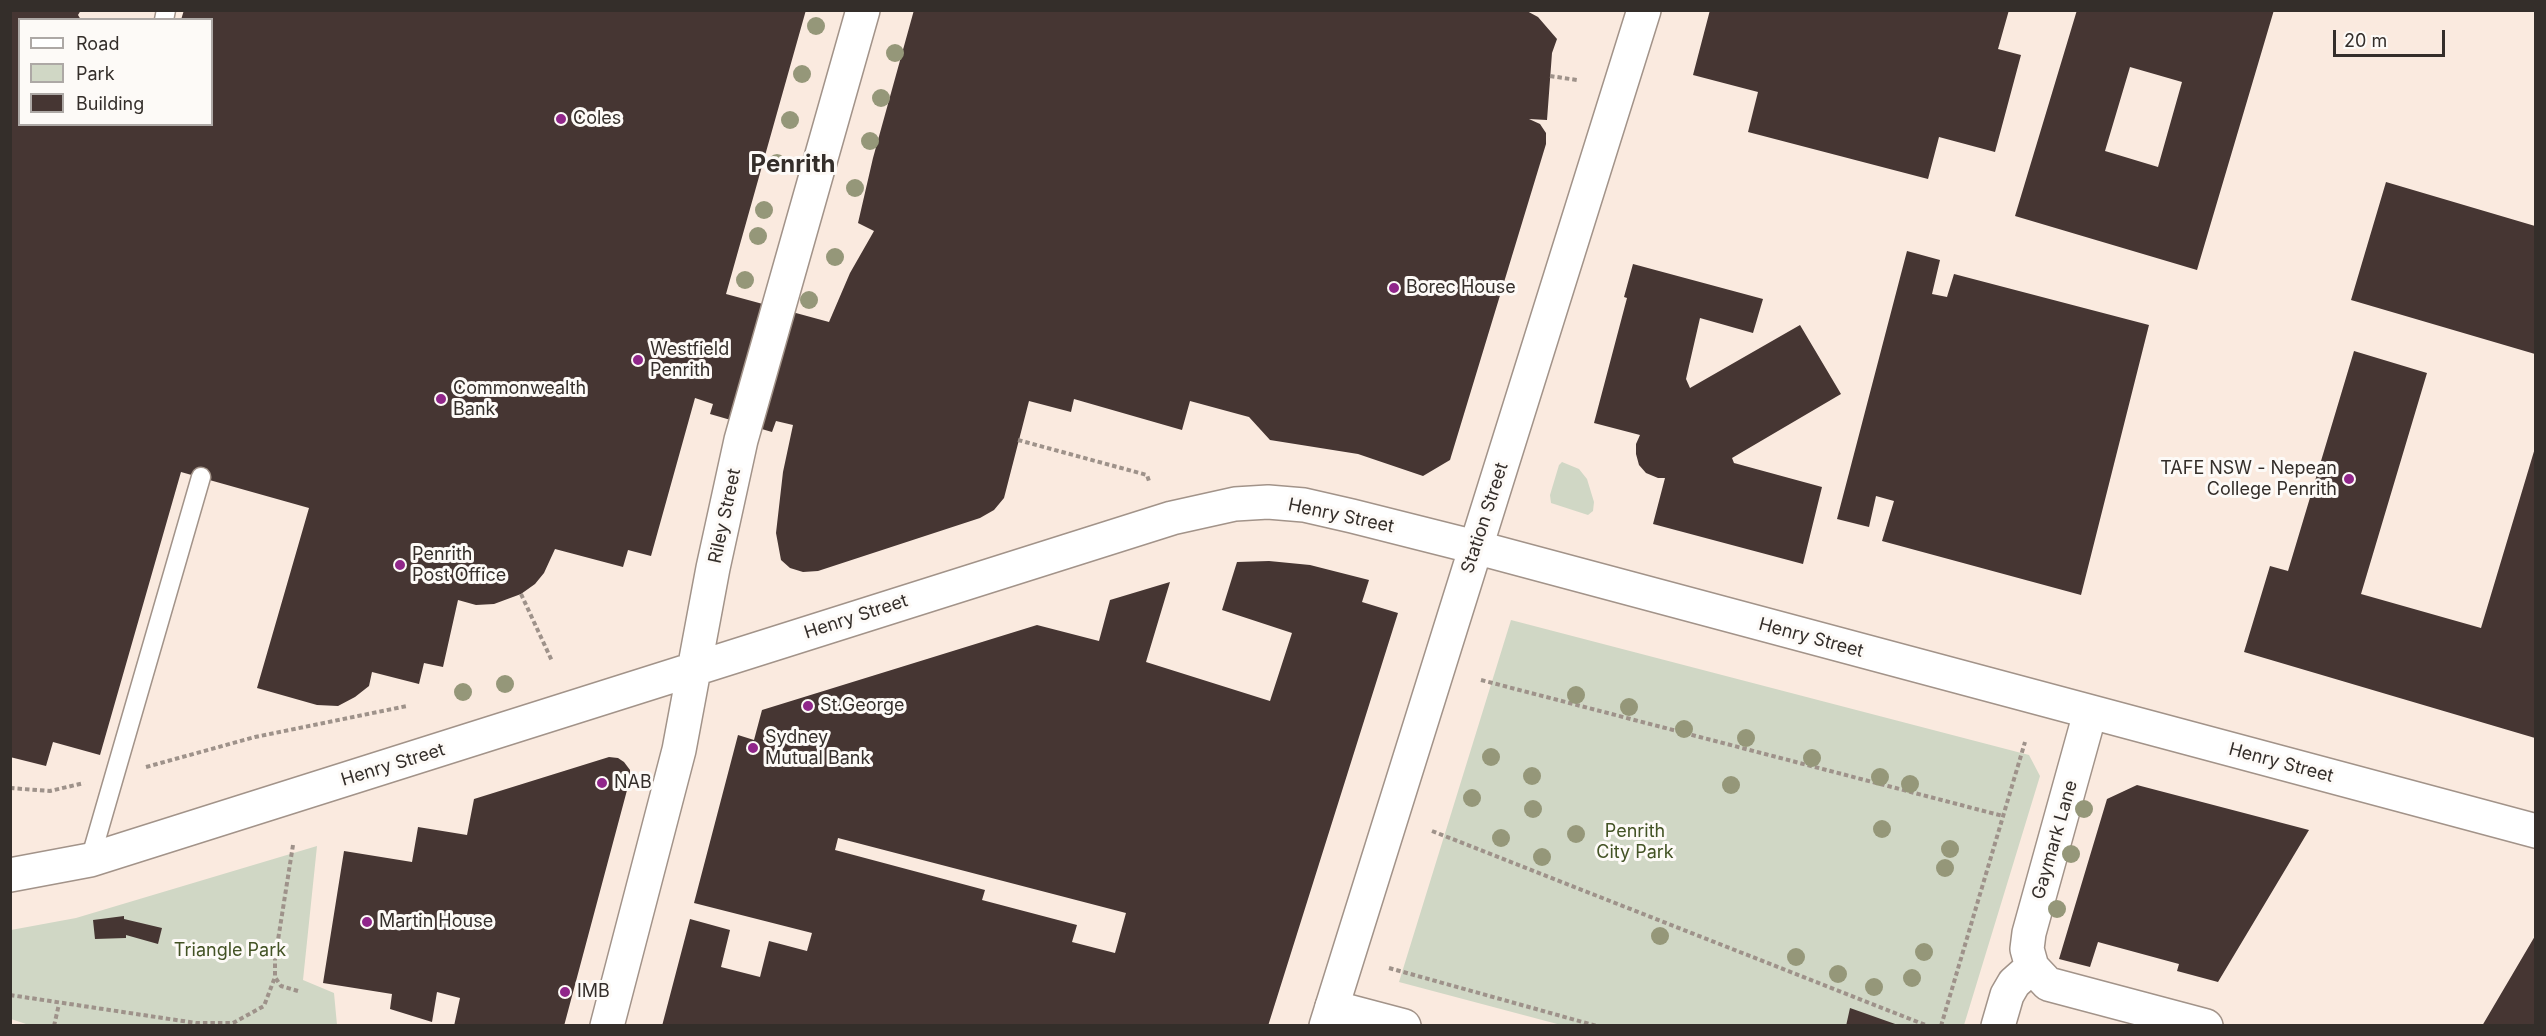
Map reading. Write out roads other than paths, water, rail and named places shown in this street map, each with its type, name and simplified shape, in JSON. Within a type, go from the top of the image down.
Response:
[{"type":"street","name":"Riley Street","points":[[607,1026],[680,750],[713,568],[741,440],[862,10]]},
{"type":"street","name":"Station Street","points":[[1329,1016],[1644,10]]},
{"type":"street","name":"Henry Street","points":[[10,875],[90,860],[1172,518],[1234,504],[1268,502],[1304,505],[1475,548],[2535,831]]},
{"type":"street","name":"Gaymark Lane","points":[[2032,968],[2027,949],[2029,933],[2090,713]]},
{"type":"street","points":[[1998,1026],[2007,995],[2014,983],[2032,968],[2048,984],[2206,1026]]},
{"type":"street","points":[[1329,1016],[1404,1026]]},
{"type":"lane","points":[[90,860],[201,477]]},
{"type":"place","name":"Coles","points":[[561,119]]},
{"type":"place","name":"Borec House","points":[[1394,288]]},
{"type":"place","name":"Westfield Penrith","points":[[638,360]]},
{"type":"place","name":"Commonwealth Bank","points":[[441,399]]},
{"type":"place","name":"TAFE NSW - Nepean College Penrith","points":[[2349,479]]},
{"type":"place","name":"Penrith Post Office","points":[[400,565]]},
{"type":"place","name":"St.George","points":[[808,706]]},
{"type":"place","name":"Sydney Mutual Bank","points":[[753,748]]},
{"type":"place","name":"NAB","points":[[602,783]]},
{"type":"place","name":"Martin House","points":[[367,922]]},
{"type":"place","name":"IMB","points":[[565,992]]},
{"type":"district","name":"Penrith","points":[[793,165]]},
{"type":"park label","name":"Penrith City Park","points":[[1635,842]]},
{"type":"park label","name":"Triangle Park","points":[[230,951]]}]
